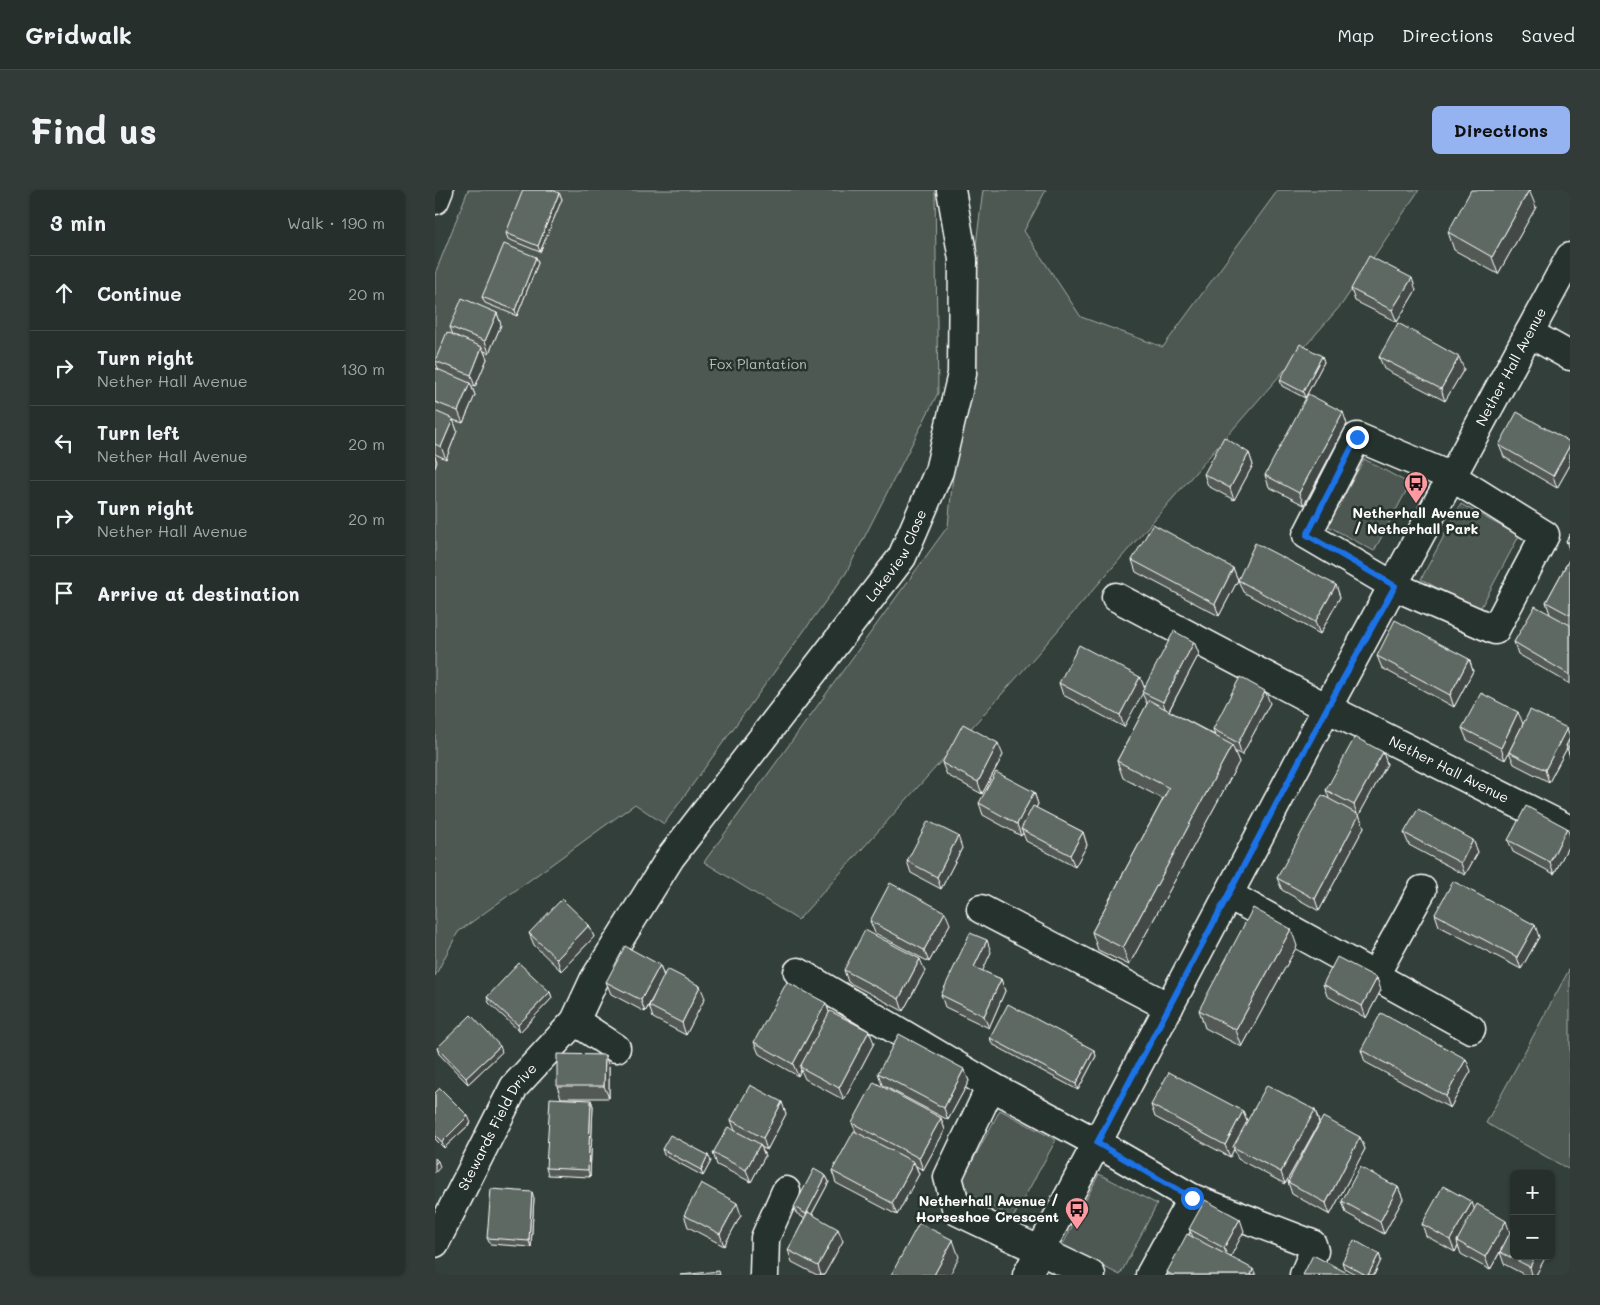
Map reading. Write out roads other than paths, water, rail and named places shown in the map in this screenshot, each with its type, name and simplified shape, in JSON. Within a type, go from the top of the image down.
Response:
[{"type":"street","points":[[435,200],[439,190]]},
{"type":"street","name":"Lakeview Close","points":[[670,858],[902,557],[939,470],[962,374],[963,259],[951,190]]},
{"type":"street","name":"Nether Hall Avenue","points":[[1027,1275],[1327,708],[1395,586],[1570,257]]},
{"type":"street","points":[[1529,333],[1570,356]]},
{"type":"street","points":[[1357,437],[1452,477],[1545,535],[1495,630],[1395,586],[1307,535],[1357,437]]},
{"type":"street","name":"Nether Hall Avenue","points":[[1117,597],[1327,708],[1570,830]]},
{"type":"street","name":"Stewards Field Drive","points":[[435,1243],[514,1087],[575,1022],[594,980],[670,858]]},
{"type":"street","points":[[1375,975],[1421,890]]},
{"type":"street","points":[[1229,895],[1471,1029]]},
{"type":"street","points":[[981,909],[1169,1008]]},
{"type":"street","points":[[798,972],[991,1086],[1097,1143],[1192,1198],[1312,1244],[1314,1250],[1304,1275]]},
{"type":"street","points":[[575,1022],[616,1048]]},
{"type":"street","points":[[991,1086],[948,1177],[957,1211],[1091,1275]]},
{"type":"street","points":[[764,1275],[765,1238],[786,1191]]},
{"type":"street","points":[[1150,1275],[1192,1198]]},
{"type":"place","name":"Netherhall Avenue / Netherhall Park","points":[[1416,504]]},
{"type":"place","name":"Netherhall Avenue / Horseshoe Crescent","points":[[1077,1230]]},
{"type":"park label","name":"Fox Plantation","points":[[758,364]]}]
